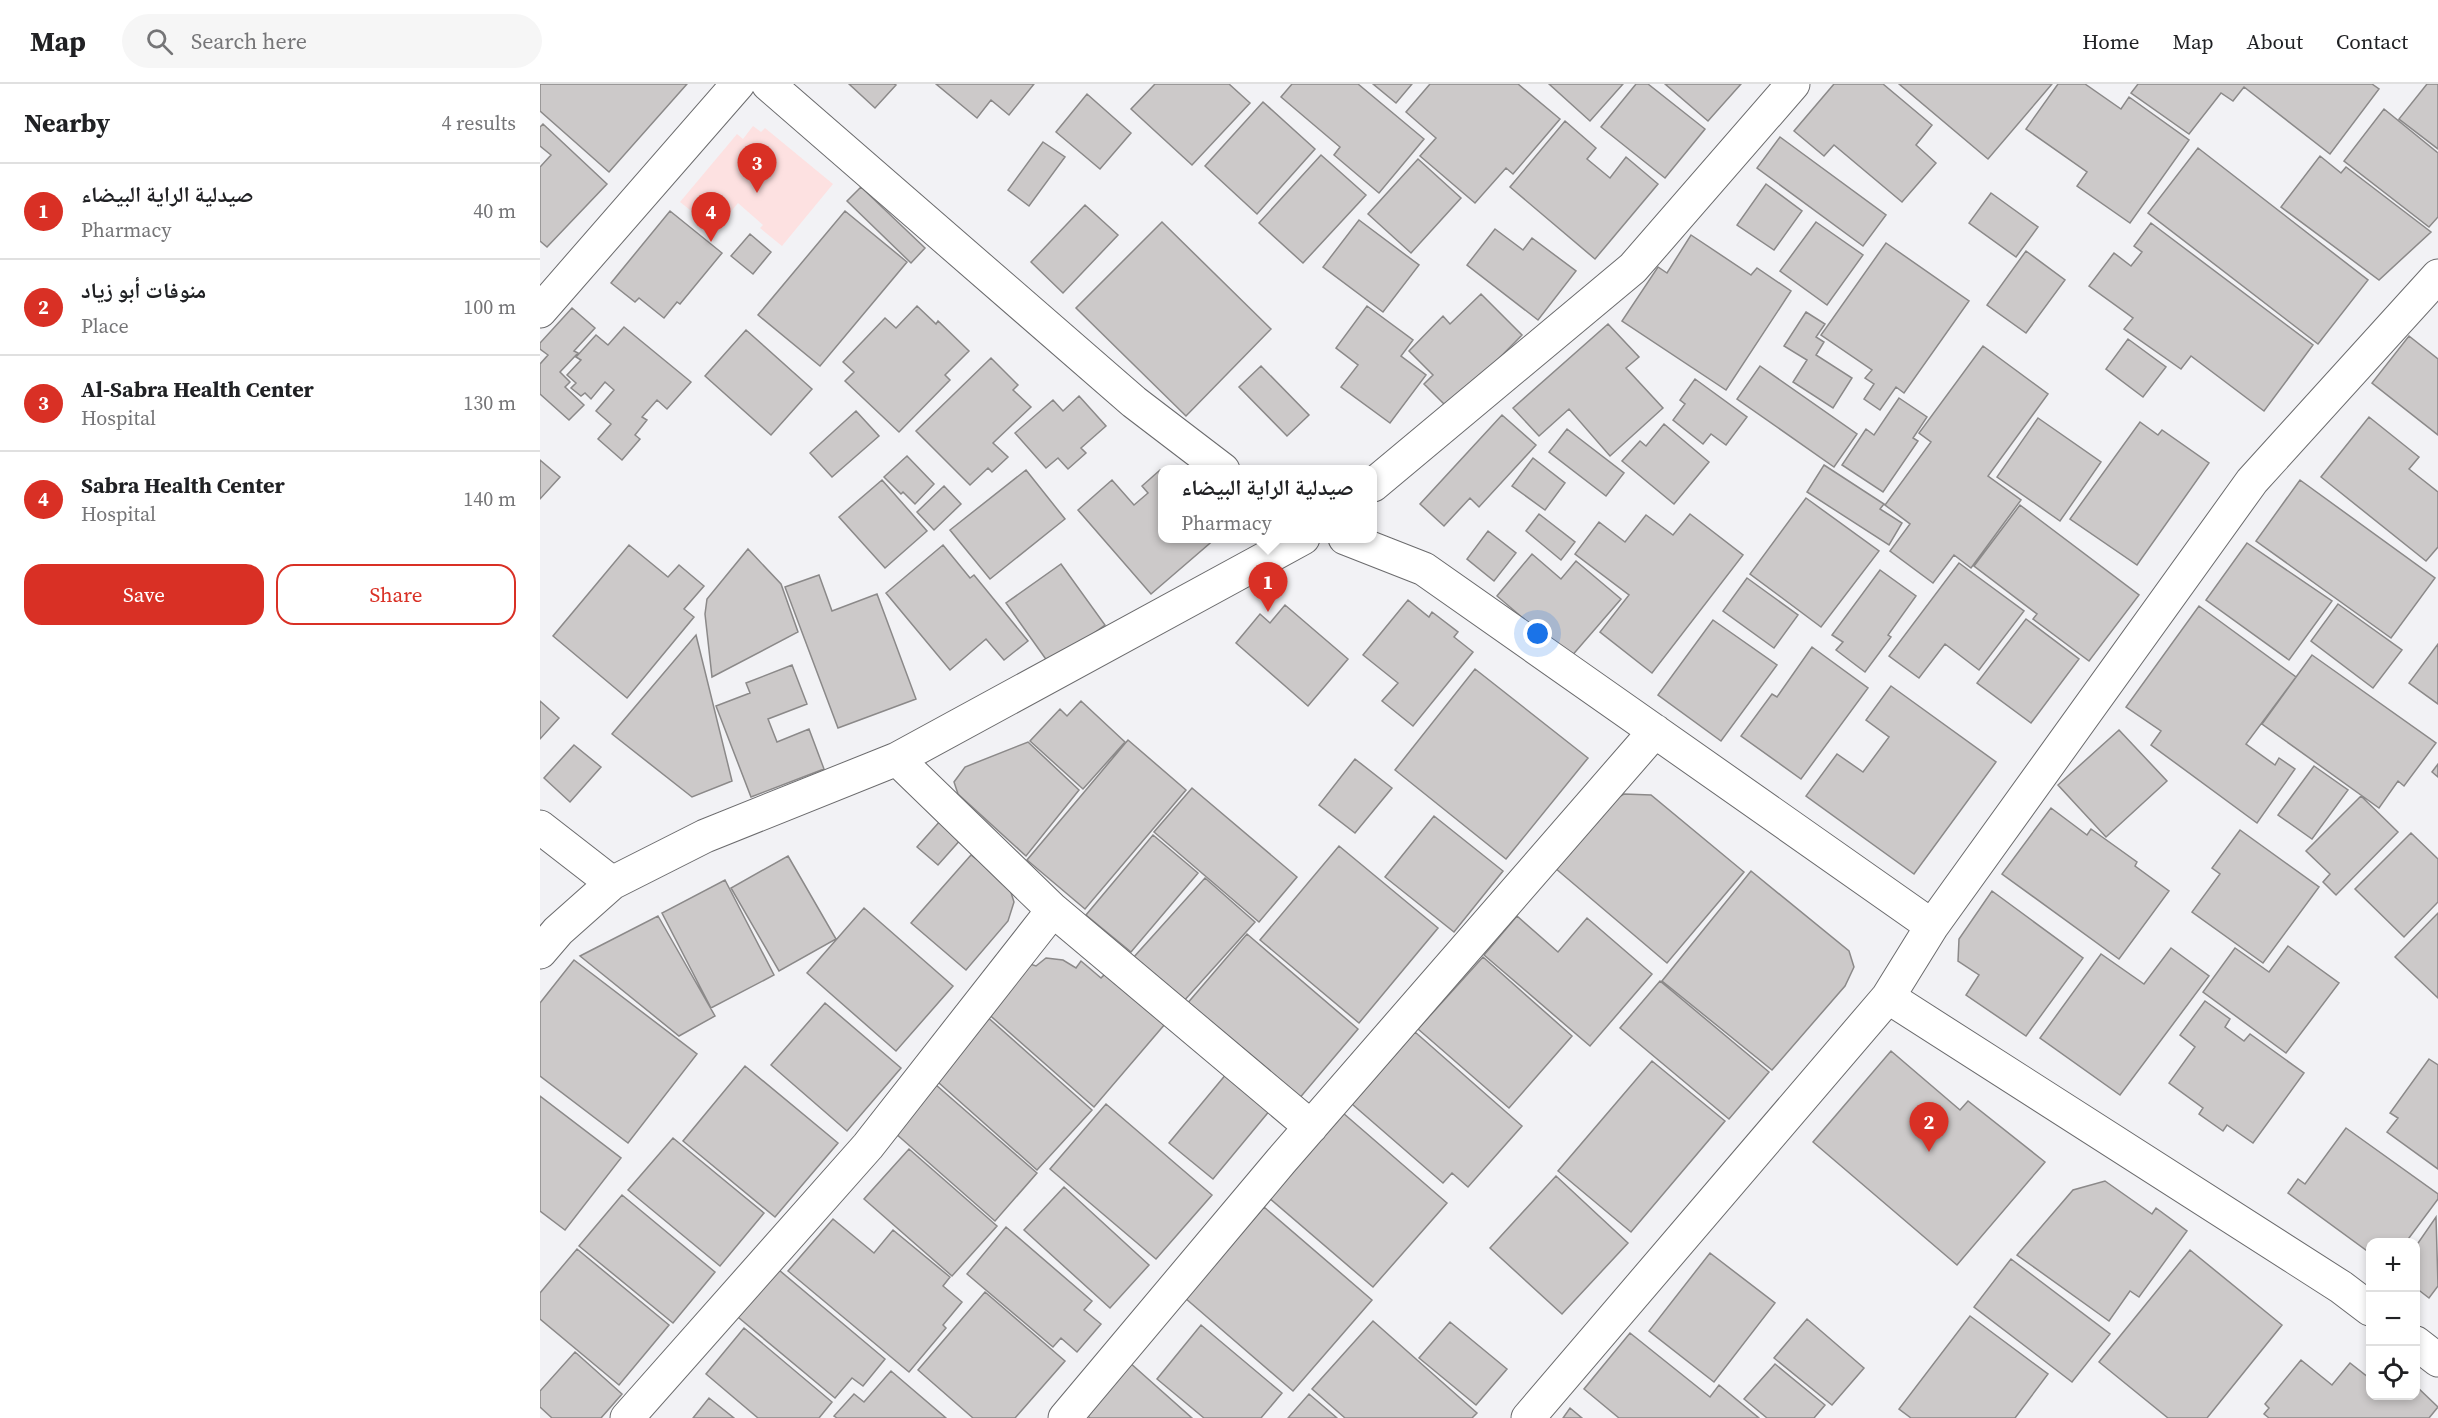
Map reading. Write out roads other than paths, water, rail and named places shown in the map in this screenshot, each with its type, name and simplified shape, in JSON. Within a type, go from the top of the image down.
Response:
[{"type":"street","points":[[540,311],[738,84]]},
{"type":"street","points":[[768,84],[1134,402],[1216,465]]},
{"type":"street","points":[[1377,482],[1633,268],[1793,84]]},
{"type":"street","points":[[1528,1418],[1888,997],[1932,926],[2252,481],[2438,276]]},
{"type":"street","points":[[540,952],[558,931],[612,883],[705,836],[897,759],[1294,543]]},
{"type":"street","points":[[1358,543],[1424,569],[1932,926]]},
{"type":"street","points":[[1065,1418],[1311,1127],[1654,731]]},
{"type":"street","points":[[897,759],[1053,910],[1311,1127]]},
{"type":"street","points":[[540,827],[612,883]]},
{"type":"street","points":[[627,1418],[868,1146],[1053,910]]},
{"type":"street","points":[[1888,997],[2341,1287],[2366,1307]]},
{"type":"street","points":[[2419,1346],[2438,1360]]},
{"type":"place","name":"Al-Sabra Health Center","points":[[757,193]]},
{"type":"place","name":"Sabra Health Center","points":[[711,242]]},
{"type":"place","name":"صيدلية الراية البيضاء","points":[[1268,612]]},
{"type":"place","name":"منوفات أبو زياد","points":[[1929,1152]]}]
